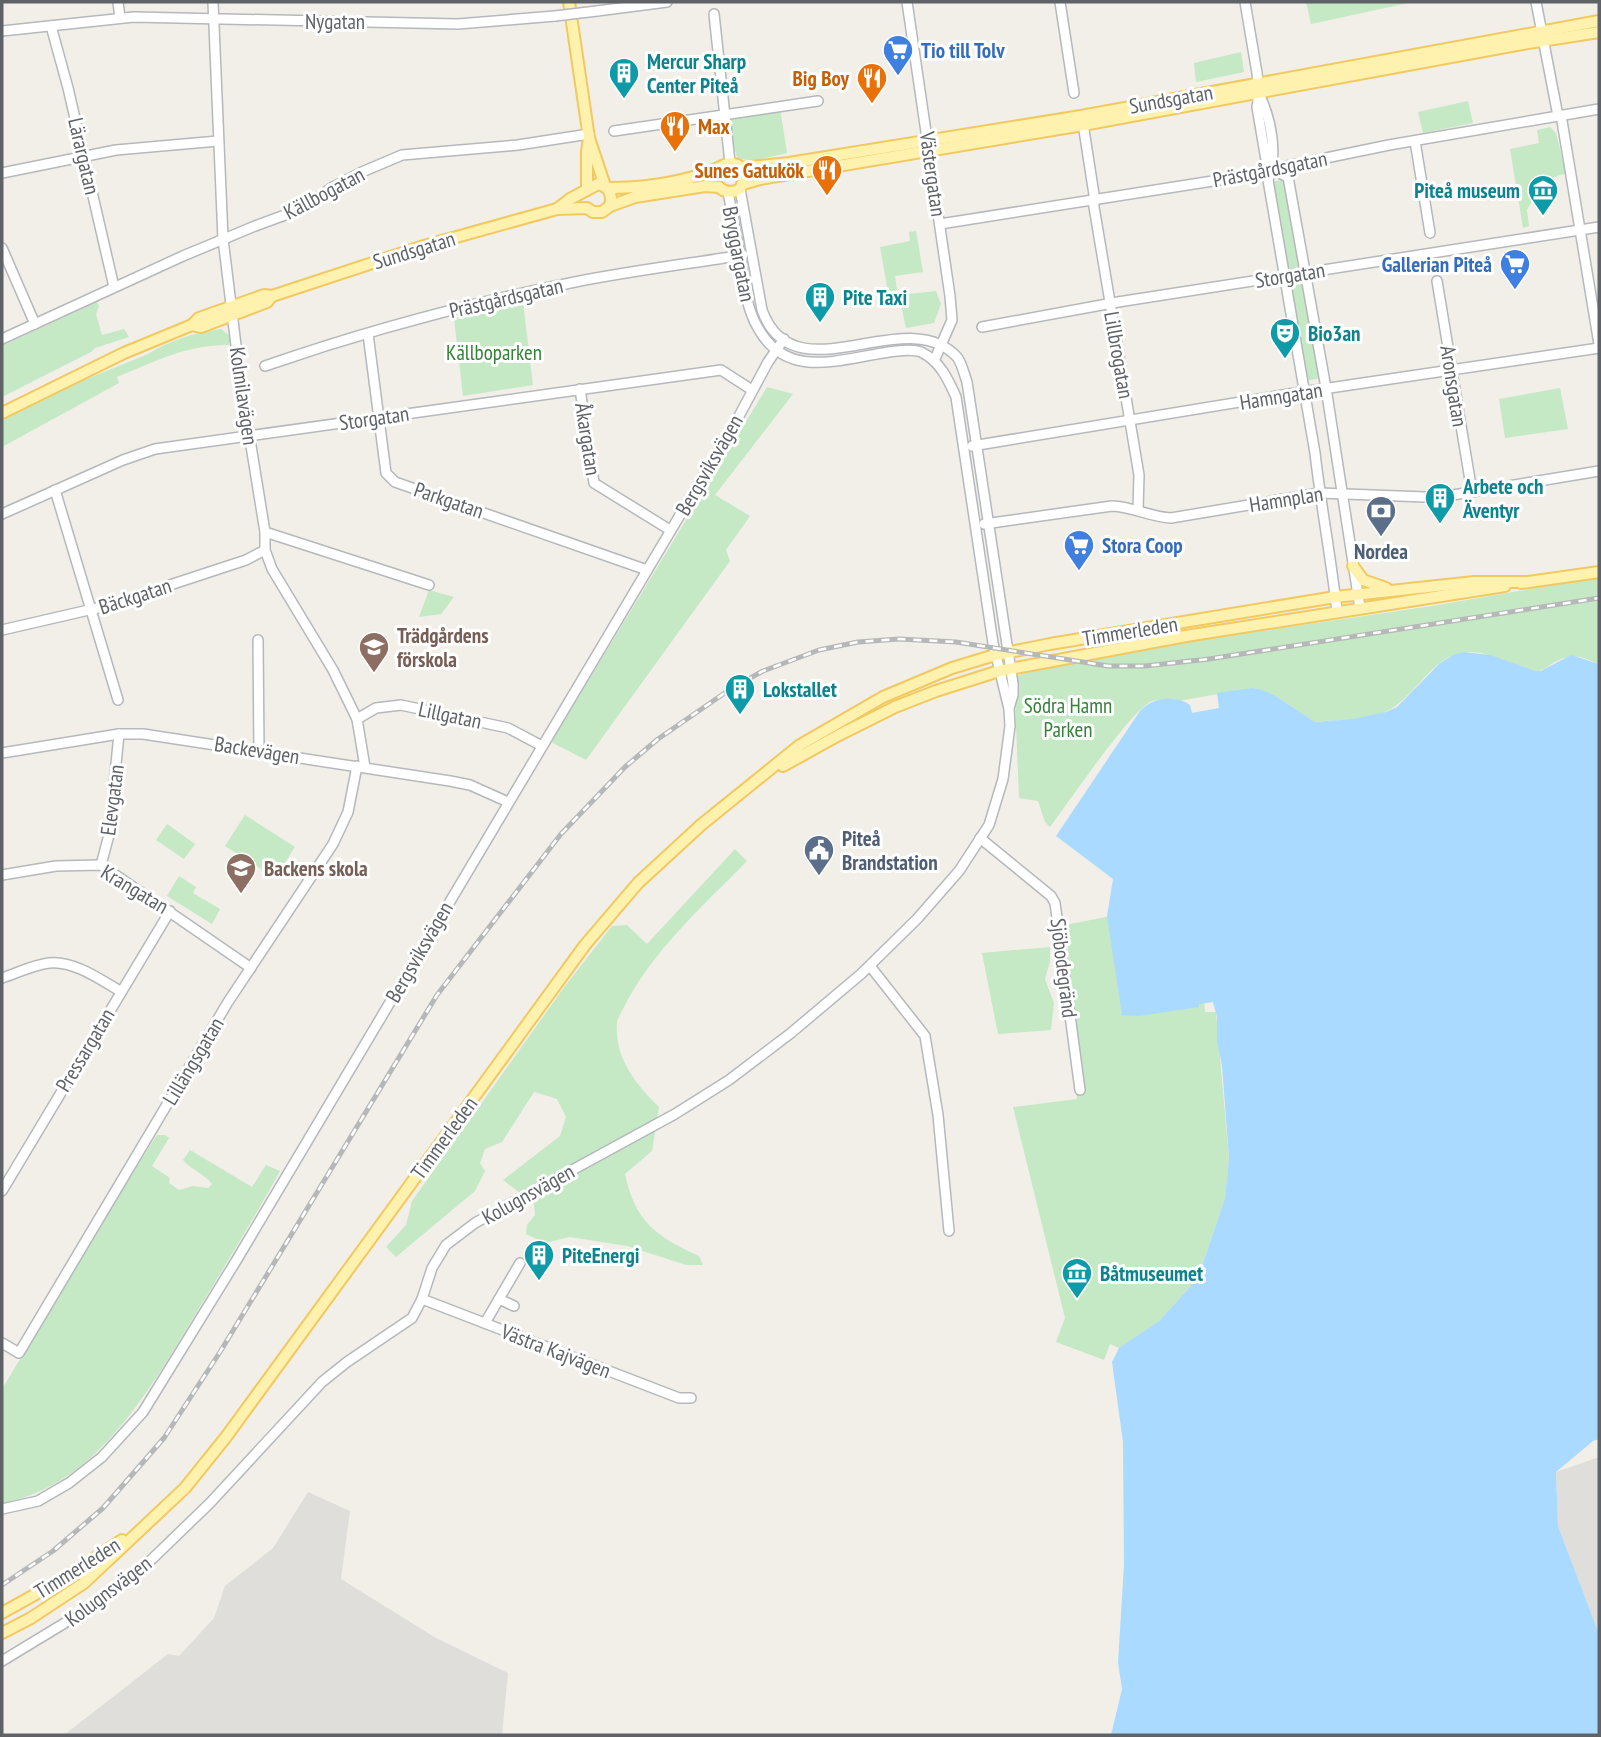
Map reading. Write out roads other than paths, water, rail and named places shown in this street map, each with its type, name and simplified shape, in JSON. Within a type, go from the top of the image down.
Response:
[{"type":"main road","points":[[569,2],[589,136],[612,199],[610,206]]},
{"type":"main road","name":"Sundsgatan","points":[[2,413],[124,353],[192,325],[199,318],[233,310],[264,295],[272,296],[424,246],[557,209],[587,208],[593,212],[602,212],[610,206],[654,193],[705,186],[723,189],[741,187],[760,179],[1080,116],[1258,88],[1543,36],[1599,21]]},
{"type":"main road","name":"Sundsgatan","points":[[1543,36],[1599,32]]},
{"type":"main road","points":[[587,208],[583,199],[586,190],[589,136]]},
{"type":"main road","name":"Sundsgatan","points":[[557,209],[598,184],[606,187],[635,187],[680,180],[736,166],[928,146]]},
{"type":"main road","points":[[736,166],[744,175],[741,187]]},
{"type":"main road","points":[[718,170],[716,177],[723,189]]},
{"type":"main road","points":[[1353,566],[1363,580],[1371,585],[1395,591]]},
{"type":"main road","name":"Timmerleden","points":[[762,778],[839,734],[895,708],[936,691],[1004,670],[1124,646],[1599,572]]},
{"type":"main road","name":"Timmerleden","points":[[2,1633],[84,1583],[185,1488],[226,1437],[585,945],[638,883],[702,825],[800,745],[883,696],[952,668],[995,655],[1335,597],[1496,581],[1528,582]]},
{"type":"main road","name":"Timmerleden","points":[[2,1613],[61,1580],[150,1521]]},
{"type":"street","points":[[118,2],[120,18]]},
{"type":"street","name":"Kolmilavägen","points":[[213,2],[216,19],[223,239],[249,436],[265,532],[265,550],[272,569],[333,670],[357,719],[361,766]]},
{"type":"street","name":"Nygatan","points":[[2,30],[134,16],[458,24],[555,16],[667,2]]},
{"type":"street","name":"Västergatan","points":[[907,2],[950,296],[951,320],[934,360]]},
{"type":"street","points":[[1060,2],[1074,93]]},
{"type":"street","points":[[1245,2],[1258,88],[1265,106],[1274,159],[1268,180],[1315,453],[1337,611]]},
{"type":"street","points":[[1536,2],[1581,230],[1599,346]]},
{"type":"street","points":[[714,14],[736,166]]},
{"type":"street","name":"Lärargatan","points":[[51,26],[114,287]]},
{"type":"street","points":[[614,131],[818,102]]},
{"type":"street","name":"Prästgårdsgatan","points":[[940,224],[1272,170],[1415,141],[1599,109]]},
{"type":"street","name":"Lillbrogatan","points":[[1084,130],[1118,361],[1139,475],[1138,510]]},
{"type":"street","name":"Källbogatan","points":[[2,340],[223,239],[304,208],[331,188],[402,155],[589,136]]},
{"type":"street","points":[[2,173],[153,145],[218,141]]},
{"type":"street","points":[[1415,141],[1430,233]]},
{"type":"street","points":[[1272,170],[1288,177],[1326,388],[1360,608]]},
{"type":"street","name":"Bryggargatan","points":[[741,187],[751,253],[765,316],[774,331],[785,341]]},
{"type":"street","name":"Bryggargatan","points":[[723,189],[740,256],[750,311],[764,339],[776,351]]},
{"type":"street","name":"Storgatan","points":[[982,327],[1599,227]]},
{"type":"street","points":[[2,248],[35,324]]},
{"type":"street","name":"Prästgårdsgatan","points":[[265,366],[314,349],[461,307],[575,282],[751,253]]},
{"type":"street","name":"Aronsgatan","points":[[1437,281],[1472,492]]},
{"type":"street","name":"Parkgatan","points":[[368,334],[386,474],[395,482],[647,570]]},
{"type":"street","points":[[785,341],[803,348],[822,350],[916,337],[936,342],[958,358],[967,382],[1008,653],[1004,670]]},
{"type":"street","name":"Bergsviksvägen","points":[[2,1509],[38,1501],[69,1483],[102,1457],[143,1412],[236,1261],[752,390],[785,341]]},
{"type":"street","name":"Hamngatan","points":[[964,447],[1599,346]]},
{"type":"street","points":[[776,351],[794,361],[807,363],[823,363],[893,351],[919,351],[934,360],[946,374],[957,397],[995,655],[1004,670]]},
{"type":"street","name":"Storgatan","points":[[2,514],[123,460],[155,449],[722,370],[752,390]]},
{"type":"street","name":"Åkargatan","points":[[580,389],[594,483],[670,530]]},
{"type":"street","name":"Hamnplan","points":[[975,525],[1112,506],[1130,507],[1156,517],[1171,518],[1320,493],[1425,497],[1599,471]]},
{"type":"street","points":[[55,489],[118,700]]},
{"type":"street","points":[[265,532],[429,585]]},
{"type":"street","name":"Bäckgatan","points":[[2,630],[91,610],[246,560],[265,550]]},
{"type":"street","points":[[258,640],[259,751]]},
{"type":"street","name":"Kolugnsvägen","points":[[2,1661],[101,1601],[149,1562],[210,1503],[322,1382],[412,1318],[422,1299],[432,1268],[446,1245],[475,1223],[675,1114],[729,1080],[801,1026],[870,966],[917,919],[959,871],[989,825],[1003,779],[1010,726],[1004,670]]},
{"type":"street","name":"Lillgatan","points":[[357,719],[376,708],[401,705],[509,728],[542,746]]},
{"type":"street","name":"Backevägen","points":[[2,753],[120,734],[143,734],[470,785],[508,802]]},
{"type":"street","name":"Elevgatan","points":[[101,865],[109,835],[120,734]]},
{"type":"street","name":"Lillängsgatan","points":[[2,1343],[19,1353],[228,1002],[333,844],[348,812],[361,766]]},
{"type":"street","name":"Sjöbodegränd","points":[[980,838],[1051,896],[1055,903],[1080,1090]]},
{"type":"street","name":"Krangatan","points":[[2,876],[56,866],[101,865],[251,968]]},
{"type":"street","name":"Pressargatan","points":[[2,1191],[170,911]]},
{"type":"street","points":[[2,978],[50,962],[66,964],[120,991]]},
{"type":"street","points":[[870,966],[925,1036],[938,1115],[949,1231]]},
{"type":"street","points":[[485,1323],[520,1263]]},
{"type":"street","name":"Västra Kajvägen","points":[[422,1299],[679,1398],[691,1398]]},
{"type":"street","points":[[499,1299],[514,1306]]},
{"type":"water","points":[[1464,652],[1490,655],[1535,671],[1541,671],[1571,655],[1599,664],[1599,1439],[1556,1472],[1558,1526],[1599,1634],[1599,1735],[1111,1735],[1122,1689],[1118,1662],[1124,1565],[1123,1442],[1112,1362],[1119,1348],[1159,1321],[1190,1287],[1203,1263],[1225,1198],[1229,1158],[1217,1017],[1213,1002],[1199,1004],[1199,1007],[1139,1016],[1122,1015],[1107,916],[1113,879],[1056,836],[1140,711],[1157,700],[1184,702],[1190,705],[1192,713],[1219,708],[1217,693],[1252,688],[1274,695],[1315,722],[1353,719],[1397,707],[1439,664]]},
{"type":"railway","points":[[2,1585],[53,1551],[103,1508],[164,1438],[220,1352],[437,995],[561,834],[625,767],[658,739],[729,690],[763,671],[819,650],[858,642],[899,639],[956,642],[1108,666],[1145,666],[1209,659],[1599,598]]},
{"type":"place","name":"Tio till Tolv","points":[[898,77]]},
{"type":"place","name":"Mercur Sharp Center Piteå","points":[[624,100]]},
{"type":"place","name":"Big Boy","points":[[872,105]]},
{"type":"place","name":"Max","points":[[675,153]]},
{"type":"place","name":"Sunes Gatukök","points":[[827,197]]},
{"type":"place","name":"Piteå museum","points":[[1543,217]]},
{"type":"place","name":"Gallerian Piteå","points":[[1515,291]]},
{"type":"place","name":"Pite Taxi","points":[[820,324]]},
{"type":"place","name":"Bio3an","points":[[1285,360]]},
{"type":"place","name":"Arbete och Äventyr","points":[[1440,525]]},
{"type":"place","name":"Nordea","points":[[1381,538]]},
{"type":"place","name":"Stora Coop","points":[[1079,572]]},
{"type":"place","name":"Trädgårdens förskola","points":[[374,674]]},
{"type":"place","name":"Lokstallet","points":[[740,716]]},
{"type":"place","name":"Piteå Brandstation","points":[[819,877]]},
{"type":"place","name":"Backens skola","points":[[241,895]]},
{"type":"place","name":"PiteEnergi","points":[[539,1282]]},
{"type":"place","name":"Båtmuseumet","points":[[1077,1300]]},
{"type":"park label","name":"Källboparken","points":[[494,352]]},
{"type":"park label","name":"Södra Hamn Parken","points":[[1068,717]]}]
